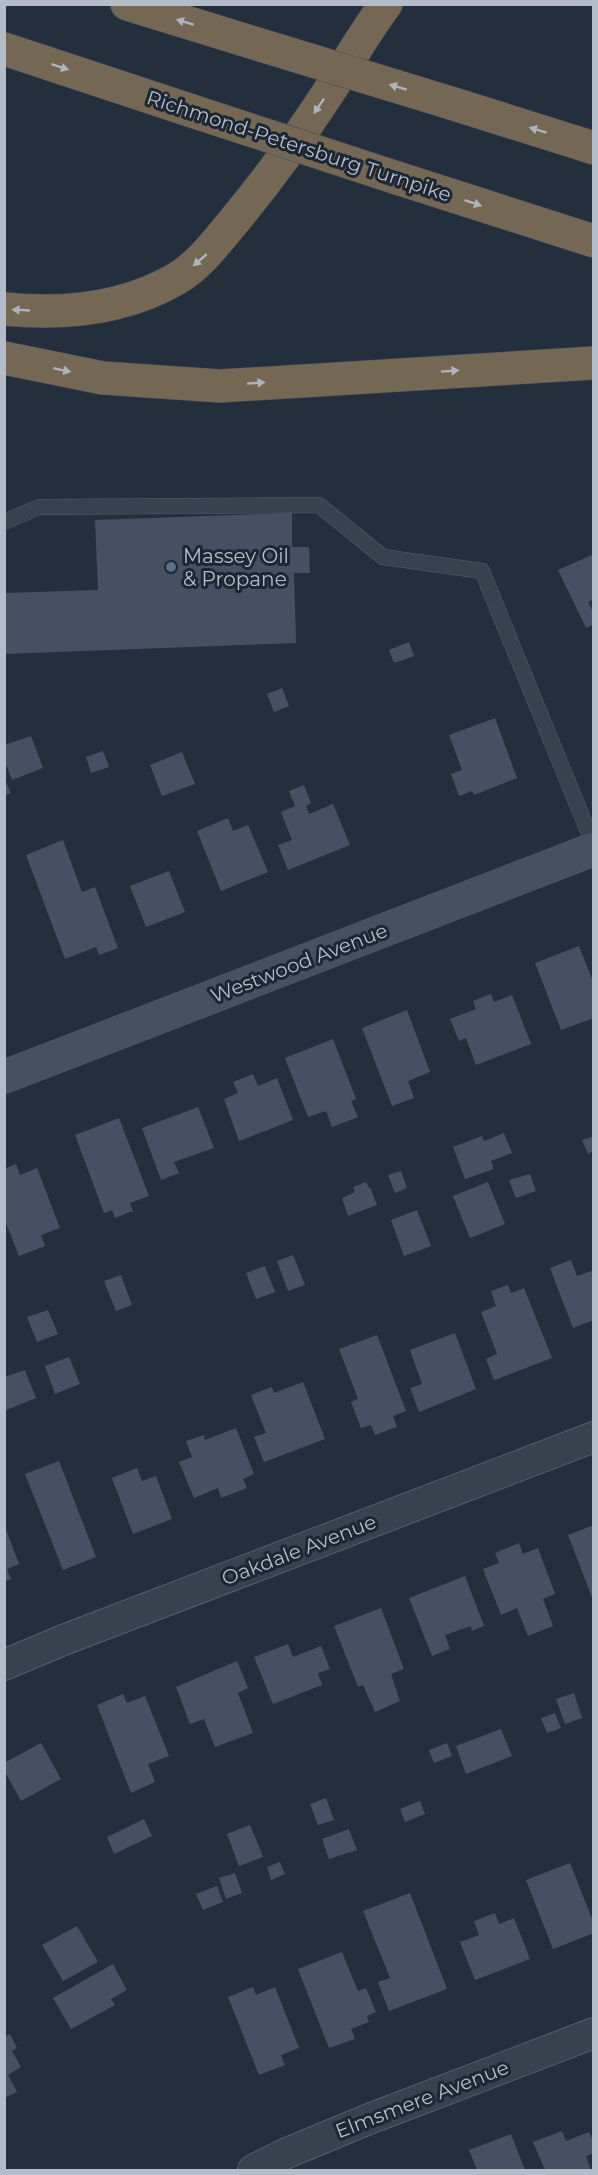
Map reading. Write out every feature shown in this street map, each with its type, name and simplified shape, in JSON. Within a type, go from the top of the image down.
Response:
[{"type":"highway","points":[[127,4],[594,148]]},
{"type":"highway","points":[[4,309],[79,311],[115,304],[148,293],[179,278],[206,254],[269,178],[325,98],[386,4]]},
{"type":"highway","name":"Richmond-Petersburg Turnpike","points":[[4,49],[594,241]]},
{"type":"highway","points":[[4,358],[102,378],[220,386],[594,363]]},
{"type":"main road","name":"Westwood Avenue","points":[[4,1077],[594,848]]},
{"type":"street","name":"Oakdale Avenue","points":[[4,1665],[66,1639],[594,1437]]},
{"type":"street","name":"Elmsmere Avenue","points":[[253,2170],[287,2153],[369,2119],[594,2033]]},
{"type":"lane","points":[[4,522],[39,507],[319,505],[383,556],[482,570],[594,848]]},
{"type":"building","points":[[292,513],[292,547],[309,547],[310,573],[294,573],[296,643],[4,654],[4,593],[98,590],[95,520]]},
{"type":"building","points":[[594,554],[594,599],[588,602],[594,613],[594,624],[586,628],[558,570]]},
{"type":"building","points":[[409,642],[414,656],[394,663],[389,650]]},
{"type":"building","points":[[282,688],[289,706],[274,712],[267,694]]},
{"type":"building","points":[[495,718],[517,778],[474,795],[472,791],[459,796],[451,774],[462,770],[449,735]]},
{"type":"building","points":[[31,736],[43,768],[12,780],[4,759],[4,745]]},
{"type":"building","points":[[103,751],[109,767],[91,773],[86,757]]},
{"type":"building","points":[[182,752],[195,784],[162,796],[150,765]]},
{"type":"building","points":[[4,778],[11,793],[4,796]]},
{"type":"building","points":[[304,785],[311,803],[306,806],[309,814],[333,804],[350,845],[288,870],[278,845],[292,840],[281,812],[295,806],[289,791]]},
{"type":"building","points":[[228,818],[233,831],[248,825],[268,872],[221,891],[197,831]]},
{"type":"building","points":[[63,840],[82,892],[95,887],[118,948],[99,955],[96,947],[65,959],[26,855]]},
{"type":"building","points":[[169,871],[185,912],[146,927],[130,886]]},
{"type":"building","points":[[579,946],[594,984],[594,1018],[561,1030],[535,963]]},
{"type":"building","points":[[491,994],[494,1002],[512,995],[531,1044],[476,1065],[466,1038],[459,1041],[450,1019],[476,1009],[473,1001]]},
{"type":"building","points":[[407,1010],[430,1072],[408,1081],[414,1098],[392,1106],[362,1028]]},
{"type":"building","points":[[333,1039],[356,1099],[351,1101],[358,1117],[332,1127],[326,1111],[308,1117],[285,1058]]},
{"type":"building","points":[[253,1074],[258,1086],[277,1078],[293,1120],[239,1141],[224,1099],[238,1093],[233,1082]]},
{"type":"building","points":[[198,1107],[214,1148],[174,1162],[179,1173],[161,1180],[142,1128]]},
{"type":"building","points":[[119,1118],[149,1196],[130,1203],[133,1211],[115,1218],[112,1210],[104,1213],[75,1135]]},
{"type":"building","points":[[504,1133],[512,1153],[491,1161],[494,1169],[465,1179],[453,1147],[482,1136],[484,1141]]},
{"type":"building","points":[[594,1136],[594,1151],[588,1154],[582,1140]]},
{"type":"building","points":[[16,1164],[20,1175],[37,1168],[60,1228],[41,1235],[45,1246],[19,1256],[4,1218],[4,1169]]},
{"type":"building","points":[[401,1171],[407,1188],[395,1193],[388,1175]]},
{"type":"building","points":[[530,1174],[536,1191],[516,1198],[509,1180]]},
{"type":"building","points":[[366,1182],[377,1205],[348,1216],[342,1198],[355,1192],[353,1187]]},
{"type":"building","points":[[488,1182],[505,1224],[470,1238],[453,1196]]},
{"type":"building","points":[[417,1210],[431,1246],[404,1256],[391,1220]]},
{"type":"building","points":[[293,1255],[305,1285],[288,1291],[277,1261]]},
{"type":"building","points":[[571,1260],[577,1276],[594,1270],[594,1320],[573,1328],[550,1268]]},
{"type":"building","points":[[265,1266],[275,1292],[256,1299],[246,1273]]},
{"type":"building","points":[[121,1275],[132,1305],[116,1311],[104,1281]]},
{"type":"building","points":[[508,1285],[511,1293],[524,1288],[552,1358],[494,1380],[486,1359],[497,1354],[481,1312],[496,1306],[491,1291]]},
{"type":"building","points":[[48,1310],[58,1334],[37,1342],[27,1317]]},
{"type":"building","points":[[455,1333],[476,1389],[419,1412],[410,1388],[422,1384],[410,1350]]},
{"type":"building","points":[[377,1335],[406,1411],[393,1416],[397,1427],[375,1435],[371,1425],[361,1428],[351,1402],[358,1399],[339,1349]]},
{"type":"building","points":[[69,1357],[80,1384],[55,1394],[45,1366]]},
{"type":"building","points":[[25,1370],[36,1398],[4,1411],[4,1377]]},
{"type":"building","points":[[303,1382],[325,1439],[264,1462],[254,1437],[266,1433],[251,1395],[272,1387],[274,1393]]},
{"type":"building","points":[[236,1428],[254,1474],[243,1479],[247,1488],[221,1498],[218,1488],[194,1498],[179,1462],[192,1457],[186,1441],[204,1435],[205,1440]]},
{"type":"building","points":[[59,1461],[96,1557],[63,1570],[25,1474]]},
{"type":"building","points":[[137,1468],[142,1481],[156,1476],[172,1519],[133,1534],[112,1478]]},
{"type":"building","points":[[594,1525],[594,1600],[593,1600],[568,1535]]},
{"type":"building","points":[[5,1527],[19,1564],[7,1569],[11,1579],[4,1582]]},
{"type":"building","points":[[519,1543],[523,1554],[538,1548],[555,1594],[543,1599],[553,1626],[528,1636],[517,1608],[501,1615],[483,1569],[499,1563],[495,1553]]},
{"type":"building","points":[[465,1576],[484,1626],[472,1631],[471,1626],[445,1635],[450,1649],[432,1656],[409,1598]]},
{"type":"building","points":[[381,1608],[404,1669],[391,1674],[400,1701],[375,1712],[363,1685],[358,1687],[334,1626]]},
{"type":"building","points":[[288,1644],[293,1657],[321,1646],[330,1669],[318,1673],[322,1685],[273,1704],[254,1657]]},
{"type":"building","points":[[237,1661],[248,1688],[238,1693],[253,1733],[215,1747],[204,1719],[190,1724],[176,1687]]},
{"type":"building","points":[[574,1693],[582,1718],[565,1724],[556,1699]]},
{"type":"building","points":[[123,1694],[127,1703],[145,1696],[169,1756],[148,1764],[155,1782],[131,1793],[97,1705]]},
{"type":"building","points":[[555,1713],[561,1728],[547,1733],[541,1718]]},
{"type":"building","points":[[501,1729],[512,1756],[466,1774],[456,1746]]},
{"type":"building","points":[[41,1743],[61,1779],[21,1801],[4,1770],[4,1763]]},
{"type":"building","points":[[447,1743],[452,1756],[434,1763],[429,1750]]},
{"type":"building","points":[[326,1798],[334,1820],[318,1825],[310,1804]]},
{"type":"building","points":[[420,1801],[425,1814],[405,1822],[400,1809]]},
{"type":"building","points":[[144,1819],[152,1836],[114,1854],[107,1837]]},
{"type":"building","points":[[250,1825],[263,1857],[239,1866],[227,1834]]},
{"type":"building","points":[[349,1829],[357,1850],[329,1859],[322,1839]]},
{"type":"building","points":[[280,1862],[285,1874],[271,1880],[267,1867]]},
{"type":"building","points":[[570,1863],[594,1924],[594,1933],[553,1949],[526,1880]]},
{"type":"building","points":[[235,1873],[242,1893],[226,1899],[219,1878]]},
{"type":"building","points":[[217,1886],[223,1902],[203,1910],[196,1894]]},
{"type":"building","points":[[410,1893],[447,1989],[389,2011],[378,1982],[390,1978],[363,1911]]},
{"type":"building","points":[[495,1913],[499,1924],[514,1918],[530,1959],[475,1980],[460,1942],[479,1935],[474,1921]]},
{"type":"building","points":[[77,1926],[98,1962],[63,1981],[42,1945]]},
{"type":"building","points":[[342,1952],[358,1991],[366,1988],[376,2012],[367,2016],[369,2022],[351,2029],[355,2039],[329,2048],[298,1969]]},
{"type":"building","points":[[113,1964],[127,1990],[111,1999],[115,2005],[71,2029],[53,1998]]},
{"type":"building","points":[[253,1987],[256,1995],[275,1987],[299,2048],[281,2055],[285,2065],[259,2075],[228,1997]]},
{"type":"building","points":[[10,2034],[17,2048],[12,2051],[21,2067],[8,2075],[17,2092],[4,2098],[4,2037]]},
{"type":"building","points":[[562,2131],[566,2141],[589,2132],[594,2143],[594,2153],[586,2156],[591,2170],[545,2170],[533,2142]]},
{"type":"building","points":[[511,2134],[525,2170],[477,2170],[469,2150]]},
{"type":"place","name":"Massey Oil & Propane","points":[[171,567]]}]
